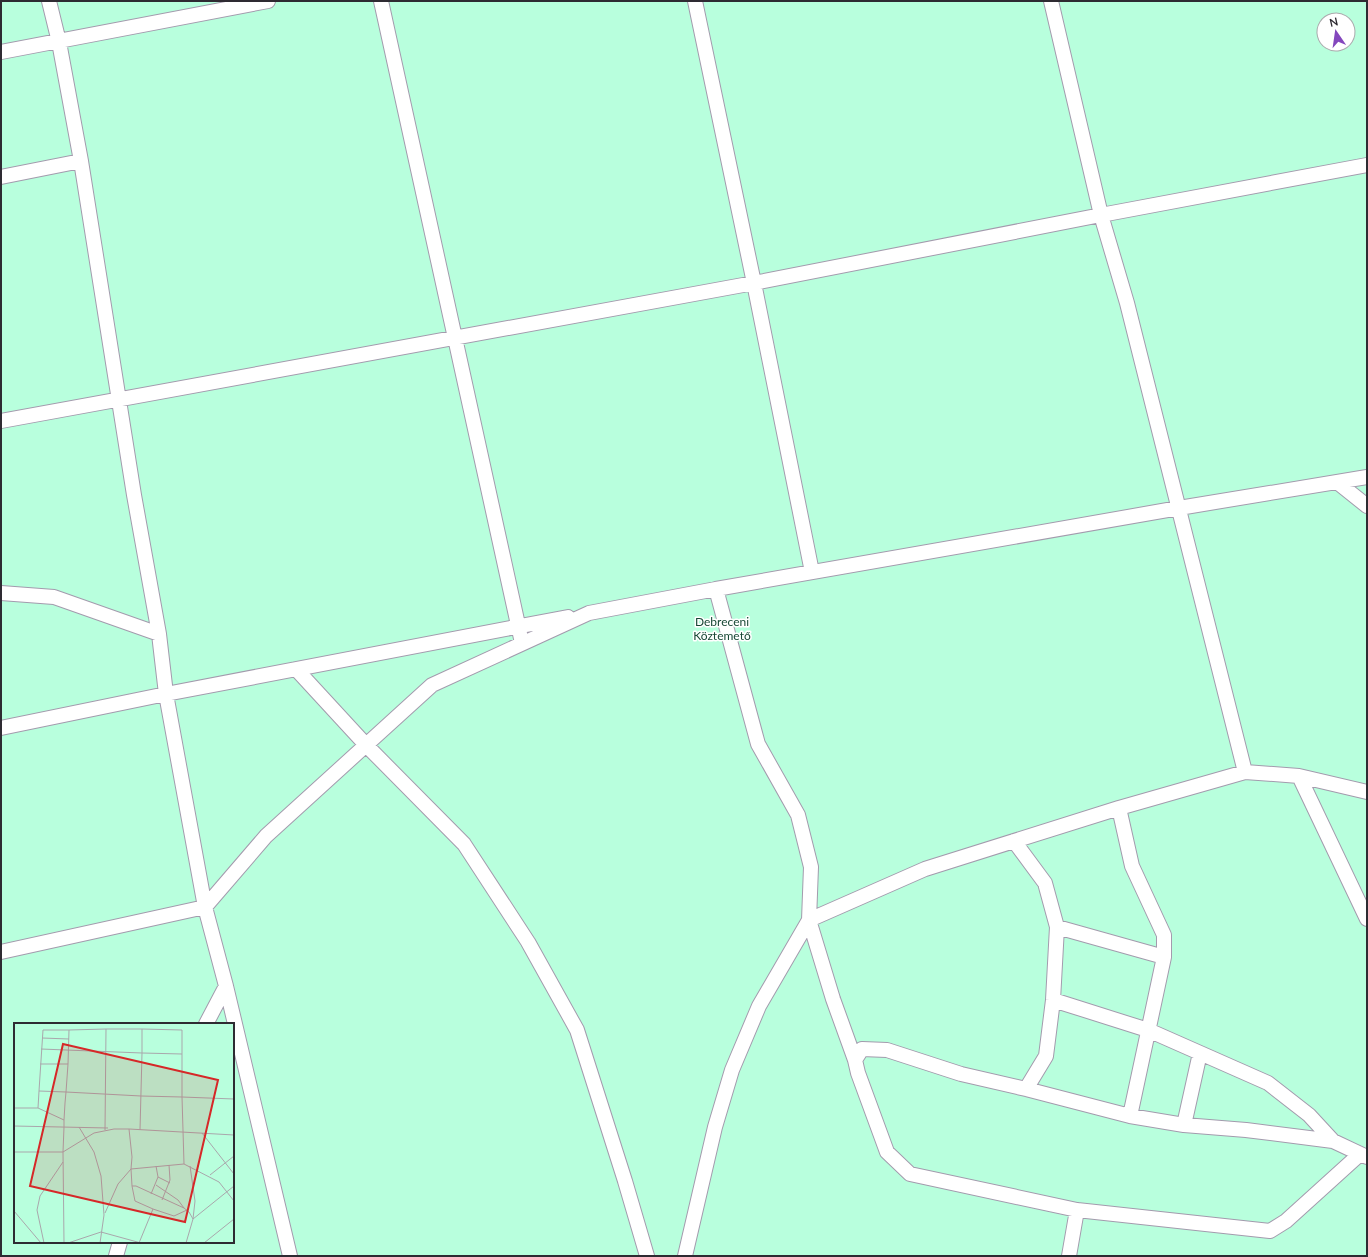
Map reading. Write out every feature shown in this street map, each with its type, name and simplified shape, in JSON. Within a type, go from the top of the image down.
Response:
[{"type":"lane","points":[[49,1],[59,42],[81,161],[135,502],[159,634],[166,694],[204,907],[226,986],[290,1256]]},
{"type":"lane","points":[[1,52],[268,1]]},
{"type":"lane","points":[[381,1],[522,643]]},
{"type":"lane","points":[[695,1],[812,572]]},
{"type":"lane","points":[[1051,1],[1101,216],[1126,303],[1245,772]]},
{"type":"lane","points":[[1,177],[81,161]]},
{"type":"lane","points":[[1,421],[754,283],[1367,165]]},
{"type":"lane","points":[[1,728],[166,694],[716,589],[1179,508],[1367,477]]},
{"type":"lane","points":[[1337,482],[1367,506]]},
{"type":"lane","points":[[716,589],[758,744],[798,815],[811,867],[809,920],[833,998],[855,1060],[858,1073],[887,1152],[910,1174],[1077,1210],[1270,1231],[1286,1221],[1363,1156],[1333,1141],[1246,1130],[1184,1125],[1130,1116],[1026,1088],[961,1074],[887,1050],[862,1048],[855,1060]]},
{"type":"lane","points":[[1,593],[54,597],[159,634]]},
{"type":"lane","points":[[1,952],[204,907],[266,836],[432,684],[589,613]]},
{"type":"lane","points":[[296,669],[366,745],[464,844],[528,942],[577,1030],[625,1181],[646,1256]]},
{"type":"lane","points":[[685,1256],[715,1127],[732,1070],[759,1006],[809,920],[925,869],[1119,808],[1245,772],[1299,776],[1367,792]]},
{"type":"lane","points":[[1299,776],[1367,919]]},
{"type":"lane","points":[[1119,808],[1132,866],[1164,935],[1164,957],[1130,1116]]},
{"type":"lane","points":[[1014,841],[1045,883],[1057,928],[1053,1000],[1046,1056],[1026,1088]]},
{"type":"lane","points":[[1057,928],[1164,957]]},
{"type":"lane","points":[[207,1023],[226,986]]},
{"type":"lane","points":[[1053,1000],[1148,1030],[1268,1083],[1309,1115],[1333,1141]]},
{"type":"lane","points":[[1184,1125],[1200,1053]]},
{"type":"lane","points":[[1069,1256],[1077,1210]]},
{"type":"lane","points":[[116,1256],[120,1243]]},
{"type":"green space","name":"Debreceni Köztemető","points":[[1,1],[1367,1],[1367,1256],[1,1256]]}]
